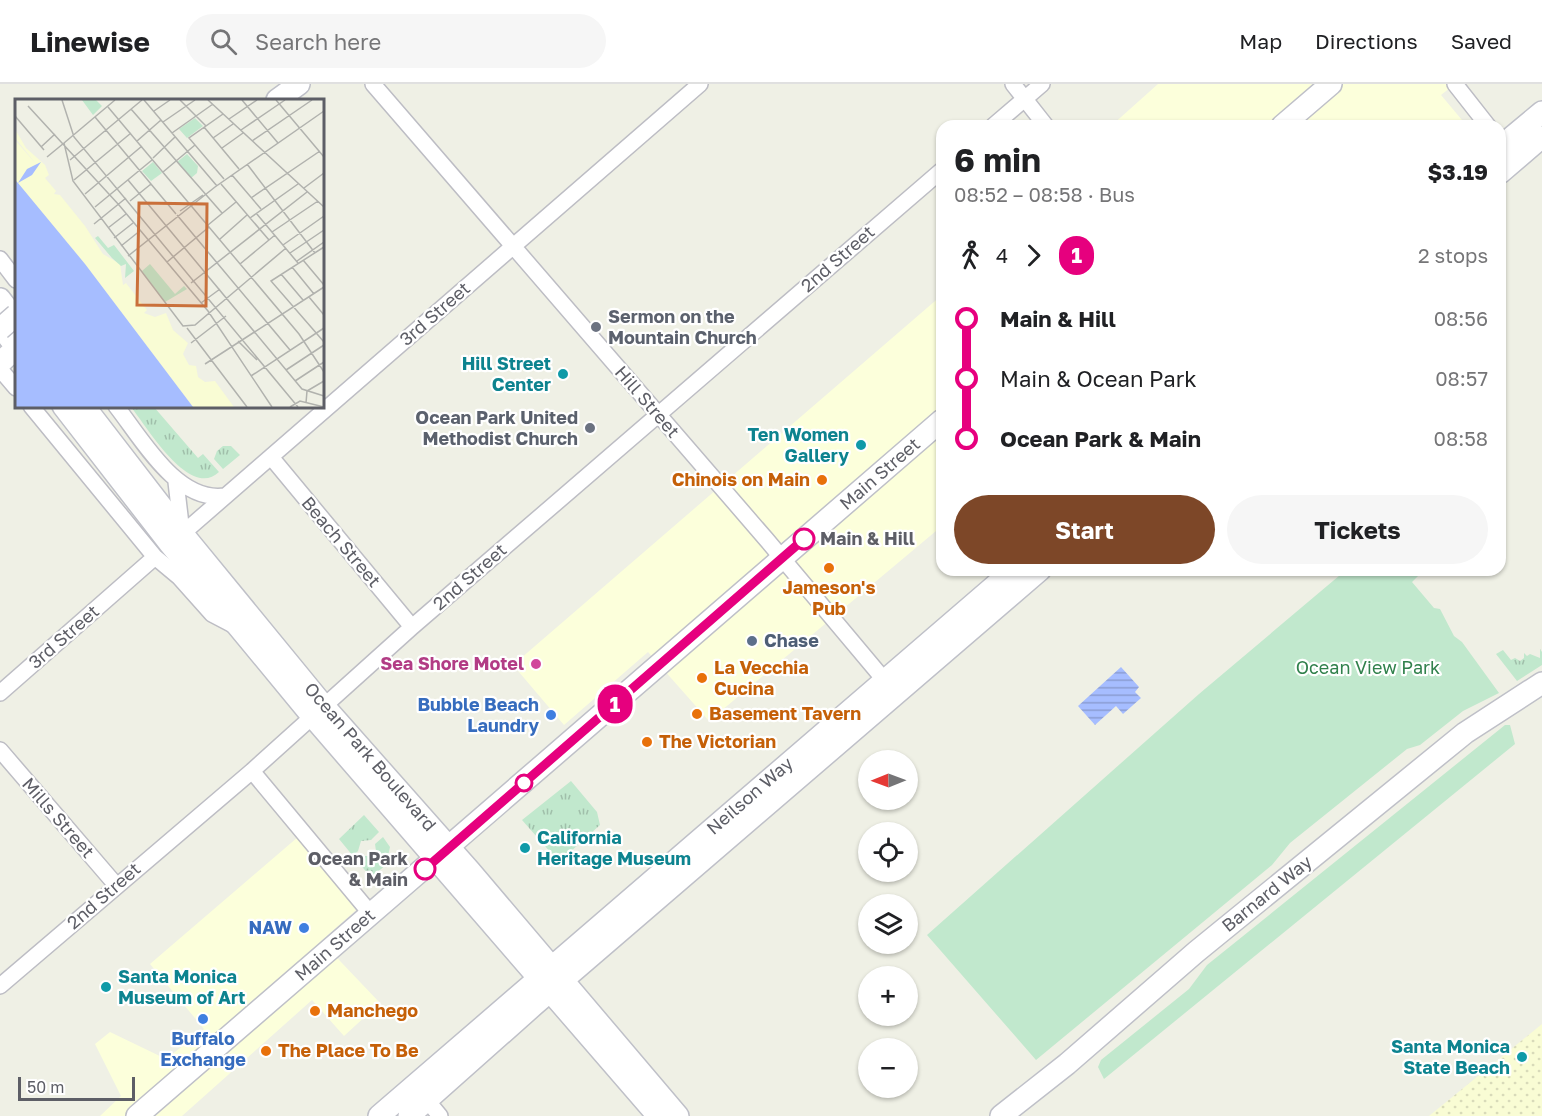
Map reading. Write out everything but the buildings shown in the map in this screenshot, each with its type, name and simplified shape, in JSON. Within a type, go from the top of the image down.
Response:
[{"type":"street","points":[[278,99],[301,84]]},
{"type":"street","points":[[288,99],[301,84]]},
{"type":"street","name":"Hill Street","points":[[373,84],[782,558],[890,687]]},
{"type":"street","name":"3rd Street","points":[[0,693],[700,84]]},
{"type":"street","points":[[1013,84],[1041,120]]},
{"type":"street","points":[[1000,120],[1042,84]]},
{"type":"street","points":[[1289,120],[1331,84]]},
{"type":"street","points":[[1455,84],[1483,120]]},
{"type":"street","points":[[1506,151],[1542,112]]},
{"type":"street","points":[[1506,153],[1542,137]]},
{"type":"street","name":"2nd Street","points":[[0,986],[252,771],[317,710],[412,627],[936,175]]},
{"type":"street","points":[[0,259],[15,279]]},
{"type":"street","points":[[0,299],[15,317]]},
{"type":"street","points":[[15,319],[0,328],[15,384]]},
{"type":"street","name":"Ocean Park Boulevard","points":[[33,408],[169,545],[317,710],[550,980],[658,1116]]},
{"type":"street","name":"Ocean Park Boulevard","points":[[65,408],[169,545],[243,632],[317,710]]},
{"type":"street","name":"Ocean Park Boulevard","points":[[85,408],[169,545]]},
{"type":"street","points":[[118,408],[176,482],[206,496],[225,496]]},
{"type":"street","name":"Main Street","points":[[137,1116],[443,854],[936,425]]},
{"type":"street","name":"Beach Street","points":[[271,457],[412,627]]},
{"type":"street","points":[[169,545],[176,482]]},
{"type":"street","name":"Neilson Way","points":[[890,687],[1006,576]]},
{"type":"street","name":"Neilson Way","points":[[409,1116],[550,980],[890,687],[1032,576]]},
{"type":"street","name":"Barnard Way","points":[[1001,1116],[1066,1064],[1196,952],[1465,733],[1542,683]]},
{"type":"street","name":"Mills Street","points":[[0,750],[116,885]]},
{"type":"street","points":[[252,771],[371,914]]},
{"type":"street","name":"Ocean Park Boulevard","points":[[550,980],[678,1116]]},
{"type":"street","name":"Neilson Way","points":[[379,1116],[427,1101]]},
{"type":"shaded area","points":[[1158,84],[1455,84],[1441,95],[1462,120],[1118,120]]},
{"type":"shaded area","points":[[936,300],[936,531],[709,721],[648,652],[564,725],[513,665]]},
{"type":"shaded area","points":[[298,837],[356,910],[321,941],[380,1003],[344,1036],[312,1000],[182,1116],[100,1116],[121,1096],[95,1044],[110,1032],[166,1059],[204,1029],[150,964]]},
{"type":"green space","points":[[132,408],[155,408],[198,458],[203,454],[219,472],[208,478],[195,476],[170,458]]},
{"type":"green space","points":[[223,446],[231,446],[240,455],[223,469],[214,459],[217,451]]},
{"type":"green space","name":"Ocean View Park","points":[[1339,576],[1418,576],[1412,582],[1434,608],[1440,609],[1454,636],[1462,642],[1499,693],[1463,711],[1420,745],[1407,749],[1290,843],[1272,865],[1036,1060],[927,935],[1199,694]]},
{"type":"green space","points":[[1540,649],[1542,665],[1517,681],[1496,654],[1503,650],[1511,660],[1515,658],[1520,661],[1524,658],[1524,653],[1527,656],[1530,654],[1540,658]]},
{"type":"green space","points":[[1505,725],[1510,725],[1515,744],[1104,1079],[1098,1067],[1101,1060],[1189,989],[1207,965]]},
{"type":"green space","points":[[571,781],[597,812],[600,825],[559,862],[522,820]]},
{"type":"green space","points":[[364,815],[379,832],[371,840],[361,841],[358,851],[353,856],[339,839]]},
{"type":"green space","points":[[383,837],[390,847],[388,856],[390,857],[386,865],[371,877],[357,861],[361,856],[371,856],[376,851],[375,844]]},
{"type":"sand","name":"Santa Monica State Beach","points":[[1542,1024],[1542,1116],[1429,1116]]},
{"type":"water","points":[[1121,667],[1139,687],[1135,692],[1141,698],[1123,714],[1116,706],[1095,725],[1078,706]]},
{"type":"bus line","name":"1","points":[[425,869],[804,539]]},
{"type":"place","name":"Sermon on the Mountain Church","points":[[596,327]]},
{"type":"place","name":"Hill Street Center","points":[[563,374]]},
{"type":"place","name":"Ocean Park United Methodist Church","points":[[590,428]]},
{"type":"place","name":"Ten Women Gallery","points":[[861,445]]},
{"type":"place","name":"Chinois on Main","points":[[822,480]]},
{"type":"place","name":"Main & Hill","points":[[804,539]]},
{"type":"place","name":"Jameson's Pub","points":[[829,568]]},
{"type":"place","name":"Chase","points":[[752,641]]},
{"type":"place","name":"Sea Shore Motel","points":[[536,664]]},
{"type":"place","name":"La Vecchia Cucina","points":[[702,678]]},
{"type":"place","name":"Basement Tavern","points":[[697,714]]},
{"type":"place","name":"Bubble Beach Laundry","points":[[551,715]]},
{"type":"place","name":"The Victorian","points":[[647,742]]},
{"type":"place","name":"California Heritage Museum","points":[[525,848]]},
{"type":"place","name":"Ocean Park & Main","points":[[425,869]]},
{"type":"place","name":"NAW","points":[[304,928]]},
{"type":"place","name":"Santa Monica Museum of Art","points":[[106,987]]},
{"type":"place","name":"Manchego","points":[[315,1011]]},
{"type":"place","name":"Buffalo Exchange","points":[[203,1019]]},
{"type":"place","name":"The Place To Be","points":[[266,1051]]},
{"type":"place","name":"Santa Monica State Beach","points":[[1522,1057]]}]
